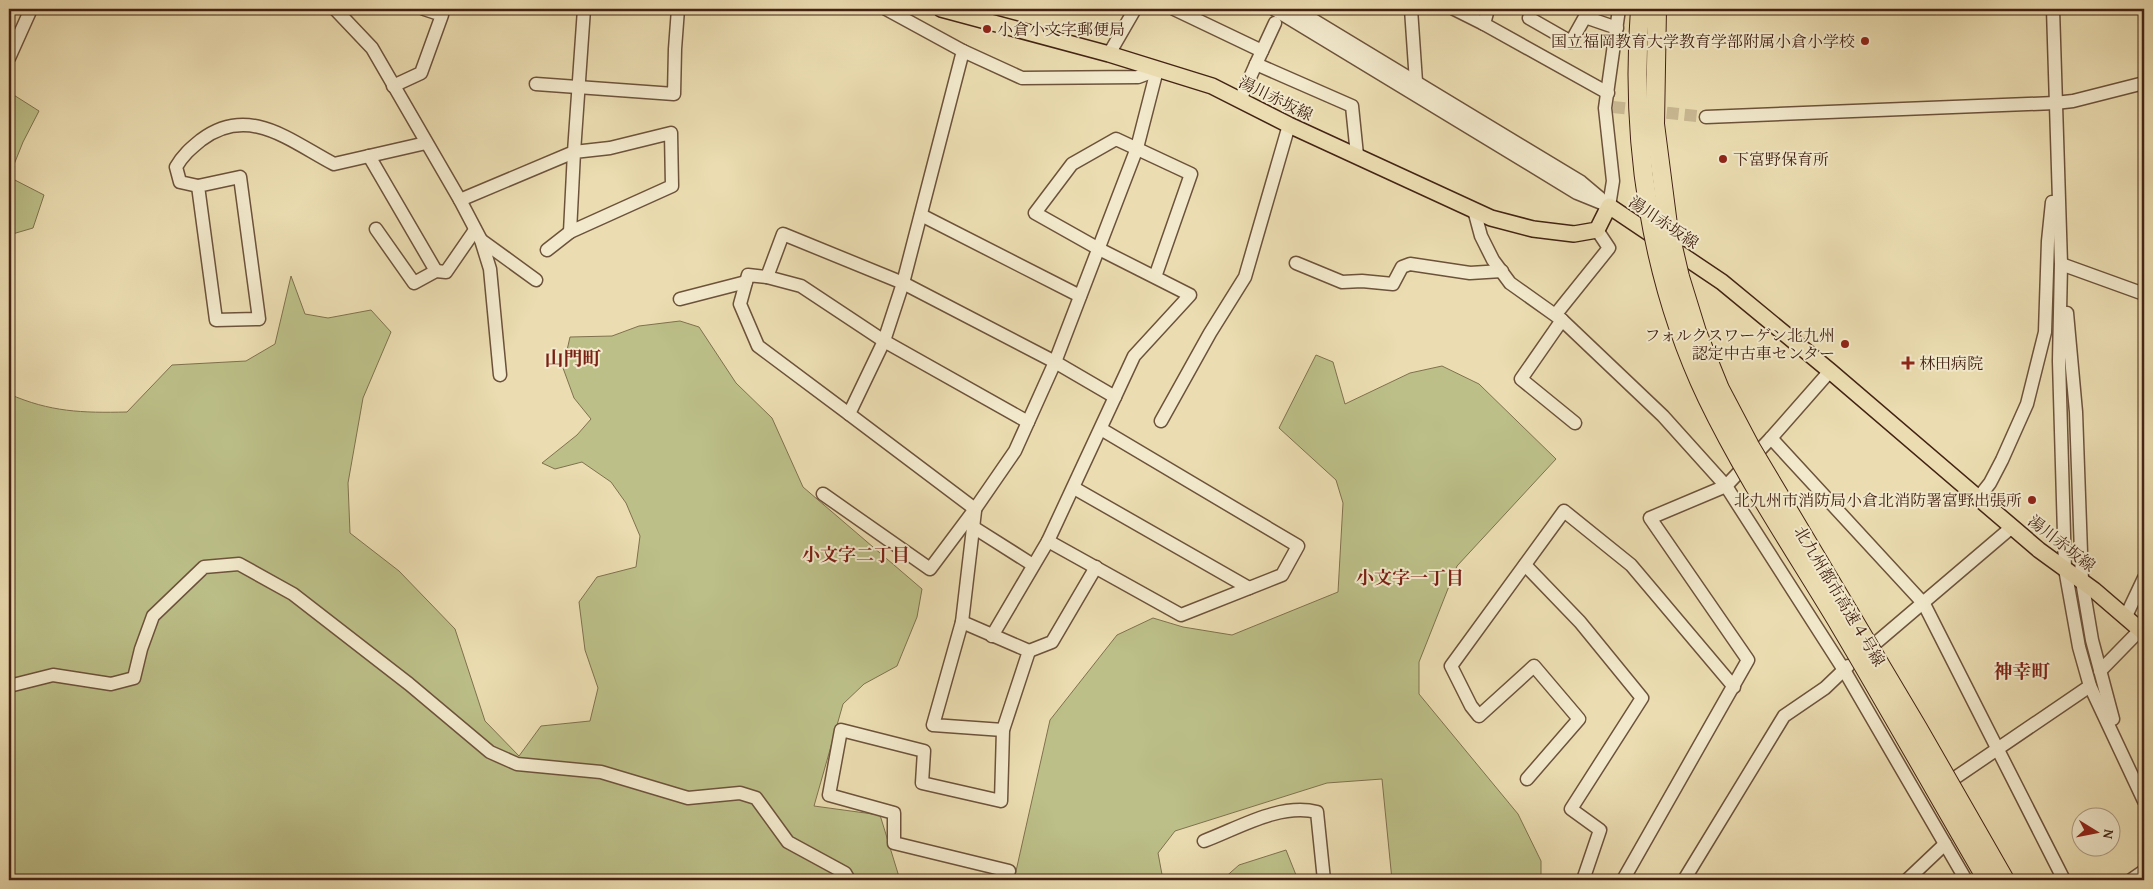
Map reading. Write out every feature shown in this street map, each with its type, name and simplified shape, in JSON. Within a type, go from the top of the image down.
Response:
[{"type":"highway","name":"北九州都市高速４号線","points":[[1640,9],[1637,78],[1638,127],[1643,177],[1665,281],[1686,346],[1706,396],[1737,455],[1845,635],[1987,880]]},
{"type":"highway","name":"北九州都市高速４号線","points":[[1657,9],[1655,124],[1667,215],[1680,276],[1697,332],[1720,389],[1750,446],[1918,728],[2005,880]]},
{"type":"main road","name":"湯川赤坂線","points":[[941,9],[987,15],[1212,86],[1491,218],[1533,229],[1574,234],[1597,230],[1609,206],[1722,282],[1830,371],[2012,527],[2126,616],[2142,631]]},
{"type":"street","points":[[9,58],[31,9]]},
{"type":"street","points":[[335,9],[372,48],[460,200],[478,235],[490,269],[500,375]]},
{"type":"street","points":[[393,86],[421,72],[443,12],[424,9]]},
{"type":"street","points":[[570,232],[584,9]]},
{"type":"street","points":[[536,84],[674,94],[678,9]]},
{"type":"street","points":[[886,9],[963,51],[1022,78],[1138,77],[1157,70]]},
{"type":"street","points":[[1109,54],[1135,9]]},
{"type":"street","points":[[1174,9],[1262,51]]},
{"type":"street","points":[[1274,9],[1577,193],[1609,206]]},
{"type":"street","points":[[1295,9],[1581,182],[1609,206]]},
{"type":"street","points":[[1454,9],[1608,93]]},
{"type":"street","points":[[1484,24],[1488,9]]},
{"type":"street","points":[[1609,206],[1613,181],[1608,93],[1619,9]]},
{"type":"street","points":[[2053,9],[2061,264],[2059,361],[2065,569],[2070,608],[2090,686],[2121,748],[2144,801]]},
{"type":"street","points":[[1408,11],[1416,82]]},
{"type":"street","points":[[1529,18],[1571,42],[1585,17],[1617,28]]},
{"type":"street","points":[[1240,100],[1275,23]]},
{"type":"street","points":[[849,414],[884,341],[903,284],[963,51]]},
{"type":"street","points":[[1256,64],[1352,106],[1357,155]]},
{"type":"street","points":[[823,494],[930,569],[1015,451],[1055,362],[1099,250],[1137,148],[1157,70]]},
{"type":"street","points":[[1706,117],[2055,103],[2074,101],[2144,83]]},
{"type":"street","points":[[198,186],[216,320],[259,319],[240,177],[198,186],[180,182],[176,168],[184,153],[215,130],[246,123],[268,128],[334,164],[426,144]]},
{"type":"street","points":[[1161,421],[1244,277],[1289,124]]},
{"type":"street","points":[[460,200],[574,152],[610,148],[672,133],[672,186],[570,232],[547,250]]},
{"type":"street","points":[[992,636],[1048,541],[1134,356],[1190,295],[1099,250],[1035,213],[1072,164],[1116,139],[1191,174],[1155,277]]},
{"type":"street","points":[[1979,497],[1990,483],[2027,404],[2039,355],[2046,322],[2048,241],[2057,153]]},
{"type":"street","points":[[369,156],[436,271]]},
{"type":"street","points":[[1474,210],[1481,236],[1494,260],[1510,282],[1559,317],[1663,416],[1726,486],[1844,670],[1966,880]]},
{"type":"street","points":[[921,215],[1080,296]]},
{"type":"street","points":[[376,229],[414,283],[436,271],[446,272],[478,235]]},
{"type":"street","points":[[1575,423],[1521,379],[1559,317],[1608,248],[1597,230]]},
{"type":"street","points":[[767,277],[783,234],[903,284],[1055,362],[1115,397]]},
{"type":"street","points":[[478,235],[536,280]]},
{"type":"street","points":[[1296,263],[1342,282],[1362,281],[1392,284],[1402,267],[1410,264],[1470,273],[1502,271]]},
{"type":"street","points":[[2061,264],[2144,294]]},
{"type":"street","points":[[2061,264],[2076,412],[2082,581],[2100,671],[2121,748]]},
{"type":"street","points":[[975,509],[758,346],[740,304],[748,275],[767,277],[801,286],[884,341],[1028,422]]},
{"type":"street","points":[[680,299],[746,282]]},
{"type":"street","points":[[2039,355],[2047,350],[2052,351],[2059,361]]},
{"type":"street","points":[[1623,880],[1748,660],[1650,518],[1726,486],[1830,371]]},
{"type":"street","points":[[1048,541],[1182,615],[1282,575],[1298,546],[1101,429]]},
{"type":"street","points":[[1771,438],[1924,604],[2064,880]]},
{"type":"street","points":[[1074,488],[1249,588]]},
{"type":"street","points":[[975,509],[962,622],[933,725],[1004,730]]},
{"type":"street","points":[[1527,779],[1579,719],[1534,666],[1478,716],[1451,666],[1564,511],[1631,565],[1734,687]]},
{"type":"street","points":[[973,526],[1034,565]]},
{"type":"street","points":[[1684,880],[1784,716],[1826,688],[1844,670],[1924,604],[2012,527]]},
{"type":"street","points":[[9,686],[52,675],[111,684],[134,678],[141,649],[153,616],[204,567],[239,564],[293,594],[409,684],[490,752],[517,764],[601,772],[688,798],[740,793],[756,798],[788,842],[845,873],[849,880]]},
{"type":"street","points":[[1525,565],[1580,622],[1642,698],[1571,809],[1600,830],[1583,880]]},
{"type":"street","points":[[962,622],[1029,651],[1052,642],[1096,567]]},
{"type":"street","points":[[2126,616],[2144,578]]},
{"type":"street","points":[[2100,671],[2142,631]]},
{"type":"street","points":[[1009,871],[894,843],[894,812],[829,795],[841,730],[924,751],[922,783],[1001,801],[1004,730],[1029,651]]},
{"type":"street","points":[[1920,802],[2090,686]]},
{"type":"street","points":[[1204,841],[1269,815],[1302,809],[1317,812],[1324,880]]},
{"type":"street","points":[[1907,880],[1945,844]]},
{"type":"street","points":[[2131,880],[2144,872]]},
{"type":"green space","points":[[9,92],[39,111],[23,142],[9,177]]},
{"type":"green space","points":[[9,177],[44,195],[33,228],[9,235]]},
{"type":"green space","points":[[291,276],[305,314],[328,318],[371,310],[391,332],[363,398],[348,483],[350,533],[399,571],[455,629],[485,721],[519,756],[541,726],[590,721],[598,688],[585,650],[579,602],[597,577],[636,567],[640,536],[626,503],[611,482],[582,462],[555,469],[542,463],[577,435],[591,419],[574,398],[563,368],[570,337],[612,336],[639,326],[680,321],[699,327],[736,383],[772,418],[803,487],[922,589],[917,617],[897,666],[864,684],[843,704],[814,806],[880,815],[900,880],[9,880],[9,394],[52,408],[95,412],[127,412],[172,365],[246,361],[275,344]]},
{"type":"green space","points":[[1316,355],[1333,362],[1345,404],[1410,373],[1442,366],[1479,384],[1556,459],[1457,566],[1419,662],[1419,694],[1518,814],[1541,861],[1541,880],[1392,880],[1382,779],[1327,783],[1175,831],[1158,853],[1163,880],[1014,880],[1050,720],[1117,635],[1153,618],[1183,627],[1232,635],[1338,592],[1343,503],[1336,480],[1279,428]]},
{"type":"green space","points":[[1286,850],[1298,880],[1222,880],[1239,865]]},
{"type":"tunnel","points":[[1613,107],[1706,117]]},
{"type":"place","name":"小倉小文字郵便局","points":[[987,29]]},
{"type":"place","name":"国立福岡教育大学教育学部附属小倉小学校","points":[[1865,41]]},
{"type":"place","name":"下富野保育所","points":[[1723,159]]},
{"type":"place","name":"フォルクスワーゲン北九州 認定中古車センター","points":[[1845,344]]},
{"type":"place","name":"林田病院","points":[[1908,363]]},
{"type":"place","name":"北九州市消防局小倉北消防署富野出張所","points":[[2032,500]]},
{"type":"district","name":"山門町","points":[[573,358]]},
{"type":"district","name":"小文字二丁目","points":[[856,555]]},
{"type":"district","name":"小文字一丁目","points":[[1410,578]]},
{"type":"district","name":"神幸町","points":[[2022,671]]}]
